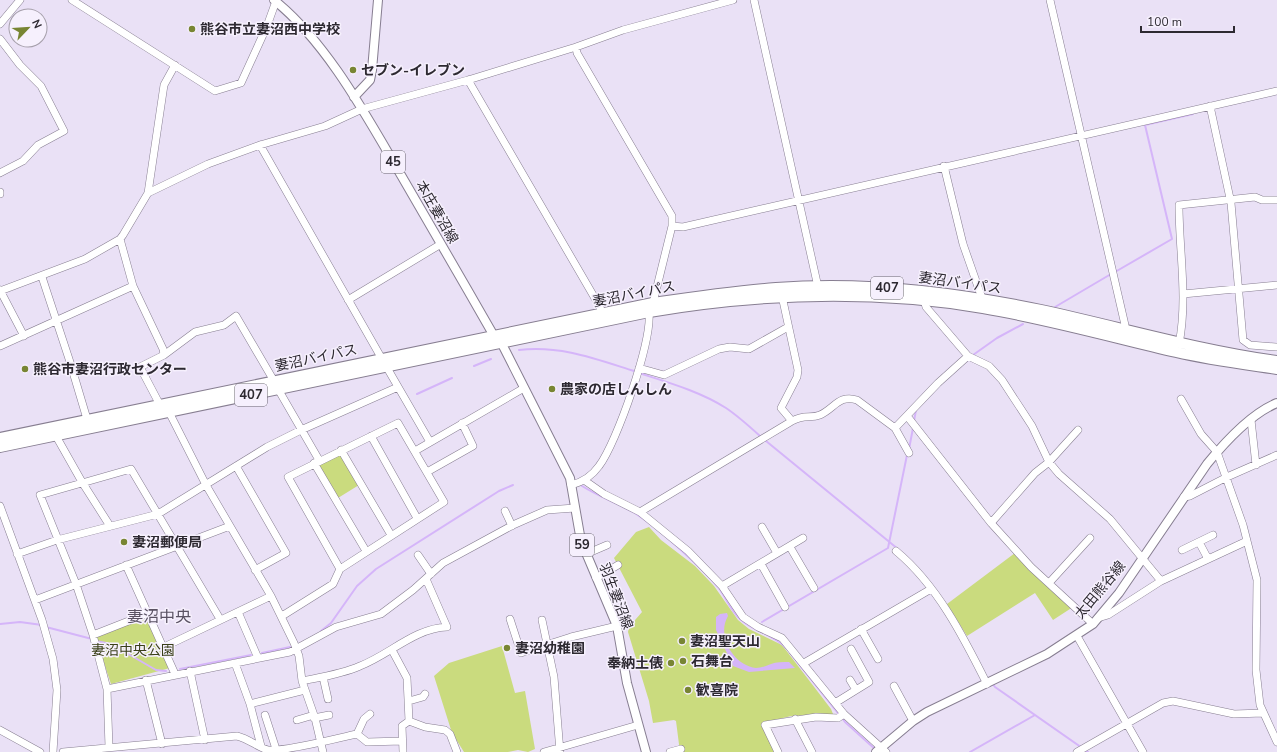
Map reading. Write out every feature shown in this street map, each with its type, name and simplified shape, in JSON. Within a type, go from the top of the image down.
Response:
[{"type":"highway","name":"妻沼バイパス","points":[[0,438],[87,419],[276,385],[384,363],[494,336],[653,303],[725,292],[778,288],[881,288],[917,290],[983,304]]},
{"type":"highway","name":"妻沼バイパス","points":[[384,363],[502,344],[649,312],[699,304],[782,296],[872,296],[1042,310],[1124,335],[1219,361],[1277,369]]},
{"type":"highway","name":"妻沼バイパス","points":[[1124,335],[1233,355],[1277,361]]},
{"type":"highway","name":"妻沼バイパス","points":[[0,447],[169,412],[276,385]]},
{"type":"main road","points":[[354,97],[370,80],[378,0]]},
{"type":"main road","name":"本庄妻沼線","points":[[275,1],[291,15],[318,47],[362,109],[494,336],[502,344]]},
{"type":"main road","name":"羽生妻沼線","points":[[502,344],[562,460],[572,485],[581,541],[617,626],[627,683],[646,752]]},
{"type":"main road","name":"太田熊谷線","points":[[881,750],[913,721],[937,707],[1047,654],[1077,636],[1096,621],[1119,593],[1184,497],[1217,452],[1251,420],[1277,403]]},
{"type":"street","points":[[0,24],[20,0]]},
{"type":"street","points":[[72,0],[215,91],[241,83],[267,26],[275,1]]},
{"type":"street","points":[[148,193],[208,164],[260,145],[325,126],[362,109],[468,80],[576,47],[623,30],[733,0]]},
{"type":"street","points":[[754,0],[818,287]]},
{"type":"street","points":[[1050,0],[1112,269],[1124,335]]},
{"type":"street","points":[[0,40],[20,65],[41,86],[64,131],[38,145],[23,161],[0,173]]},
{"type":"street","points":[[576,47],[577,53],[672,216],[672,226],[653,303]]},
{"type":"street","points":[[24,336],[0,291],[85,259],[120,239],[148,193],[164,85],[174,65]]},
{"type":"street","points":[[468,80],[600,307],[602,314]]},
{"type":"street","points":[[672,226],[683,227],[798,199],[1277,91]]},
{"type":"street","points":[[1210,106],[1230,199],[1244,342],[1250,345],[1276,347]]},
{"type":"street","points":[[260,145],[430,442]]},
{"type":"street","points":[[944,166],[963,244],[983,304]]},
{"type":"street","points":[[1179,344],[1183,294],[1179,240],[1179,205],[1255,197],[1262,200],[1277,200]]},
{"type":"street","points":[[120,239],[133,286],[163,349],[164,355]]},
{"type":"street","points":[[348,300],[441,244]]},
{"type":"street","points":[[42,276],[55,322],[70,362],[87,419]]},
{"type":"street","points":[[1183,294],[1277,285]]},
{"type":"street","points":[[0,346],[133,286]]},
{"type":"street","points":[[782,296],[798,370],[781,408],[792,421]]},
{"type":"street","points":[[924,300],[926,307],[968,356],[989,366],[1002,380],[1032,426],[1049,462],[1059,474],[1110,519],[1161,580]]},
{"type":"street","points":[[572,485],[584,480],[599,466],[609,450],[639,368],[649,321],[649,312]]},
{"type":"street","points":[[160,405],[140,367],[164,355],[195,332],[224,325],[236,316],[301,430],[316,461],[366,551]]},
{"type":"street","points":[[639,368],[664,374],[719,348],[730,347],[749,349],[788,327]]},
{"type":"street","points":[[895,428],[933,388],[968,356]]},
{"type":"street","points":[[17,554],[57,540],[158,514],[206,486],[267,447],[301,430],[398,388]]},
{"type":"street","points":[[415,451],[524,388]]},
{"type":"street","points":[[640,512],[792,421],[802,416],[824,413],[835,403],[851,398],[857,400],[895,428],[909,453]]},
{"type":"street","points":[[1181,399],[1201,434],[1217,452],[1227,477],[1247,541],[1257,580],[1256,670],[1262,712],[1277,742]]},
{"type":"street","points":[[169,412],[206,486],[282,616],[298,652],[302,680],[314,716],[323,752]]},
{"type":"street","points":[[907,416],[991,523],[1031,567],[1049,584],[1096,621],[1108,615],[1161,580],[1247,541]]},
{"type":"street","points":[[1251,420],[1256,465]]},
{"type":"street","points":[[282,616],[333,584],[340,569],[444,502],[398,423],[316,461],[288,477],[340,569]]},
{"type":"street","points":[[427,472],[473,446],[462,424]]},
{"type":"street","points":[[991,523],[1035,473],[1049,462],[1078,430]]},
{"type":"street","points":[[56,436],[82,482],[110,526]]},
{"type":"street","points":[[371,436],[417,518]]},
{"type":"street","points":[[341,450],[391,535]]},
{"type":"street","points":[[1184,497],[1190,496],[1227,477],[1277,455]]},
{"type":"street","points":[[236,466],[286,553],[255,570]]},
{"type":"street","points":[[109,748],[107,689],[93,635],[76,584],[40,495],[132,469],[220,619]]},
{"type":"street","points":[[584,480],[604,494],[640,512],[688,551],[722,586],[743,617],[758,627],[782,638],[804,663],[834,703],[841,716],[881,750]]},
{"type":"street","points":[[0,506],[35,600],[48,639],[56,674],[56,710],[53,752]]},
{"type":"street","points":[[107,689],[190,671],[290,652],[298,652],[336,628],[381,614],[429,577],[443,563],[512,526],[547,510],[575,508]]},
{"type":"street","points":[[526,510],[527,519]]},
{"type":"street","points":[[505,511],[512,526]]},
{"type":"street","points":[[35,600],[230,526]]},
{"type":"street","points":[[762,526],[777,553]]},
{"type":"street","points":[[1182,550],[1213,535]]},
{"type":"street","points":[[722,586],[803,538]]},
{"type":"street","points":[[1049,584],[1090,538]]},
{"type":"street","points":[[1199,542],[1208,559]]},
{"type":"street","points":[[586,554],[607,545]]},
{"type":"street","points":[[790,546],[814,588]]},
{"type":"street","points":[[896,551],[916,570],[954,623],[987,684]]},
{"type":"street","points":[[302,680],[323,677],[359,667],[426,630],[447,627],[429,577],[418,555]]},
{"type":"street","points":[[761,564],[785,607]]},
{"type":"street","points":[[126,565],[149,613],[175,674]]},
{"type":"street","points":[[596,578],[618,565]]},
{"type":"street","points":[[804,663],[930,589]]},
{"type":"street","points":[[164,647],[271,596]]},
{"type":"street","points":[[238,612],[258,658]]},
{"type":"street","points":[[93,635],[149,613]]},
{"type":"street","points":[[510,618],[521,653],[571,637],[617,626]]},
{"type":"street","points":[[542,620],[554,677],[560,750]]},
{"type":"street","points":[[861,629],[878,659]]},
{"type":"street","points":[[1077,636],[1143,752]]},
{"type":"street","points":[[834,703],[869,682],[851,649]]},
{"type":"street","points":[[392,650],[406,673],[409,701],[409,721]]},
{"type":"street","points":[[235,663],[250,704],[261,746]]},
{"type":"street","points":[[190,671],[205,740]]},
{"type":"street","points":[[323,677],[328,699]]},
{"type":"street","points":[[146,680],[162,744]]},
{"type":"street","points":[[850,680],[856,690]]},
{"type":"street","points":[[894,686],[913,721]]},
{"type":"street","points":[[250,704],[305,690]]},
{"type":"street","points":[[409,701],[423,697],[424,694]]},
{"type":"street","points":[[1077,752],[1163,703],[1173,701],[1234,714],[1262,712]]},
{"type":"street","points":[[266,714],[276,749]]},
{"type":"street","points":[[297,720],[329,714]]},
{"type":"street","points":[[357,734],[364,719],[370,714]]},
{"type":"street","points":[[778,752],[765,725],[795,720],[841,716]]},
{"type":"street","points":[[795,720],[812,752]]},
{"type":"street","points":[[403,752],[402,726],[409,721]]},
{"type":"street","points":[[409,721],[425,727],[445,730],[450,734],[457,752]]},
{"type":"street","points":[[544,752],[560,750],[638,725]]},
{"type":"street","points":[[0,730],[40,752]]},
{"type":"street","points":[[63,752],[238,736],[247,739],[267,750],[357,734],[367,742],[402,741]]},
{"type":"street","points":[[670,752],[681,749]]},
{"type":"green space","points":[[341,454],[359,485],[338,498],[318,464]]},
{"type":"green space","points":[[649,527],[661,540],[695,566],[714,586],[738,620],[749,629],[782,645],[831,709],[833,714],[791,716],[763,723],[776,750],[773,752],[680,752],[676,721],[653,723],[649,701],[628,632],[629,627],[642,612],[614,558],[636,532]]},
{"type":"green space","points":[[1015,553],[1073,607],[1053,620],[1035,593],[967,636],[947,604]]},
{"type":"green space","name":"妻沼中央公園","points":[[148,616],[170,668],[111,684],[95,636]]},
{"type":"green space","points":[[502,646],[515,693],[525,691],[535,749],[528,752],[518,750],[508,752],[464,752],[452,733],[434,676],[449,663]]},
{"type":"shaded area","points":[[727,613],[728,616],[724,632],[726,641],[734,656],[741,662],[756,668],[775,663],[789,662],[795,668],[749,672],[733,666],[716,630],[716,617],[720,614]]},
{"type":"waterway","points":[[1115,272],[1172,239],[1145,125],[1193,114]]},
{"type":"waterway","points":[[1055,307],[1111,274]]},
{"type":"waterway","points":[[973,355],[997,338],[1023,324]]},
{"type":"waterway","points":[[519,350],[549,349],[563,351],[634,371]]},
{"type":"waterway","points":[[474,366],[491,359]]},
{"type":"waterway","points":[[642,374],[685,388],[716,402],[735,414],[760,436]]},
{"type":"waterway","points":[[417,394],[452,378]]},
{"type":"waterway","points":[[914,421],[916,410]]},
{"type":"waterway","points":[[909,449],[913,428]]},
{"type":"waterway","points":[[766,441],[898,549]]},
{"type":"waterway","points":[[762,622],[888,548],[907,455]]},
{"type":"waterway","points":[[321,631],[331,623],[357,586],[376,569],[499,491],[513,485]]},
{"type":"waterway","points":[[582,486],[643,518],[710,578],[718,587],[733,612],[740,619],[751,627],[776,639],[786,648]]},
{"type":"waterway","points":[[0,624],[20,622],[42,625]]},
{"type":"waterway","points":[[46,627],[92,639]]},
{"type":"waterway","points":[[96,641],[111,644],[156,670],[166,671]]},
{"type":"waterway","points":[[262,653],[290,647]]},
{"type":"waterway","points":[[790,653],[845,722],[876,750]]},
{"type":"waterway","points":[[180,669],[251,655]]},
{"type":"waterway","points":[[992,683],[995,687],[1088,752]]},
{"type":"waterway","points":[[970,752],[1035,715]]},
{"type":"place","name":"熊谷市立妻沼西中学校","points":[[192,29]]},
{"type":"place","name":"セブン-イレブン","points":[[353,70]]},
{"type":"place","name":"熊谷市妻沼行政センター","points":[[25,369]]},
{"type":"place","name":"農家の店しんしん","points":[[552,389]]},
{"type":"place","name":"妻沼郵便局","points":[[124,542]]},
{"type":"place","name":"妻沼聖天山","points":[[682,641]]},
{"type":"place","name":"妻沼幼稚園","points":[[507,648]]},
{"type":"place","name":"石舞台","points":[[683,661]]},
{"type":"place","name":"奉納土俵","points":[[671,663]]},
{"type":"place","name":"歓喜院","points":[[688,690]]},
{"type":"district","name":"妻沼中央","points":[[159,617]]}]
